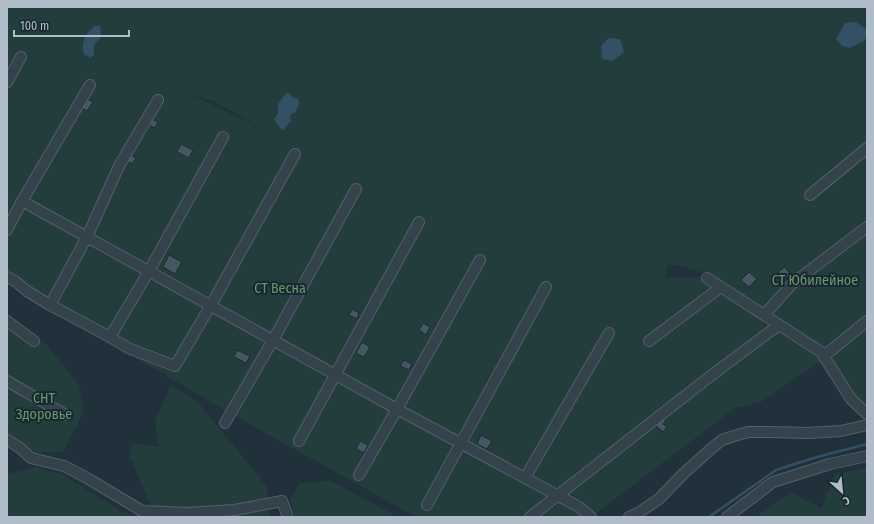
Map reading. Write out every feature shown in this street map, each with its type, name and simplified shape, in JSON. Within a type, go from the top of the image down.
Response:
[{"type":"street","points":[[7,82],[21,57]]},
{"type":"street","points":[[7,230],[90,85]]},
{"type":"street","points":[[50,305],[87,237],[119,166],[158,100]]},
{"type":"street","points":[[110,337],[149,271],[223,137]]},
{"type":"street","points":[[810,194],[867,148]]},
{"type":"street","points":[[7,277],[50,305],[128,348],[175,366],[211,305],[295,154]]},
{"type":"street","points":[[225,423],[273,340],[356,188]]},
{"type":"street","points":[[22,202],[397,409],[579,507],[591,517]]},
{"type":"street","points":[[299,442],[419,222]]},
{"type":"street","points":[[764,315],[793,283],[867,227]]},
{"type":"street","points":[[359,475],[480,260]]},
{"type":"street","points":[[708,278],[821,352],[851,399],[867,414]]},
{"type":"street","points":[[427,505],[546,287]]},
{"type":"street","points":[[649,341],[721,287]]},
{"type":"street","points":[[7,321],[34,341]]},
{"type":"street","points":[[824,356],[867,321]]},
{"type":"street","points":[[530,517],[717,371],[779,325]]},
{"type":"street","points":[[525,478],[609,333]]},
{"type":"street","points":[[7,381],[66,415]]},
{"type":"street","points":[[629,517],[659,499],[722,440],[748,432],[808,433],[841,431],[867,425]]},
{"type":"street","points":[[7,440],[20,448],[31,458],[64,466],[142,511],[186,513],[235,510],[282,500],[288,517]]},
{"type":"street","points":[[727,517],[773,482],[830,464],[867,456]]},
{"type":"green space","points":[[7,7],[867,7],[867,408],[846,386],[829,353],[746,296],[744,298],[712,275],[677,265],[667,265],[666,278],[700,277],[823,359],[761,402],[735,408],[593,517],[416,517],[228,412],[7,284]],"holes":[[[192,95],[214,101],[263,129]],[[298,99],[299,104],[295,112],[290,116],[276,117],[278,113],[277,108],[280,101]]]},
{"type":"green space","name":"СНТ Здоровье","points":[[7,319],[47,345],[79,385],[84,412],[63,452],[35,453],[7,434]]},
{"type":"green space","points":[[171,385],[198,402],[267,487],[269,513],[271,517],[153,517],[149,502],[130,456],[133,443],[159,447],[155,421]]},
{"type":"green space","points":[[37,467],[63,475],[121,511],[137,517],[7,517],[7,474]]},
{"type":"green space","points":[[867,468],[867,517],[755,517],[791,492],[821,508],[835,474]]},
{"type":"green space","points":[[331,481],[398,517],[296,517],[290,499],[300,483]]},
{"type":"water","points":[[856,22],[867,30],[865,40],[850,48],[842,46],[836,39],[845,23]]},
{"type":"water","points":[[95,26],[100,26],[101,34],[100,39],[95,43],[94,54],[91,58],[84,54],[83,42]]},
{"type":"water","points":[[609,38],[620,39],[624,52],[613,61],[602,59],[601,46]]},
{"type":"water","points":[[286,93],[298,99],[299,104],[295,113],[290,116],[291,120],[284,130],[281,129],[274,120],[278,113],[278,105]]},
{"type":"building","points":[[85,97],[93,102],[87,111],[79,106]]},
{"type":"building","points":[[150,118],[158,122],[155,128],[147,124]]},
{"type":"building","points":[[181,144],[193,150],[189,158],[177,152]]},
{"type":"building","points":[[130,154],[136,158],[132,164],[126,160]]},
{"type":"building","points":[[169,255],[182,262],[175,274],[163,267]]},
{"type":"building","points":[[785,267],[791,275],[784,280],[778,272]]},
{"type":"building","points":[[749,272],[757,279],[749,287],[741,280]]},
{"type":"building","points":[[352,309],[359,313],[357,319],[349,315]]},
{"type":"building","points":[[423,323],[430,327],[426,335],[419,330]]},
{"type":"building","points":[[362,342],[370,347],[364,357],[356,353]]},
{"type":"building","points":[[237,350],[250,356],[246,363],[234,357]]},
{"type":"building","points":[[404,360],[412,364],[409,370],[400,366]]},
{"type":"building","points":[[661,417],[666,421],[663,424],[667,427],[663,432],[654,424]]},
{"type":"building","points":[[481,435],[492,441],[487,449],[477,444]]},
{"type":"building","points":[[360,441],[368,445],[364,453],[356,449]]},
{"type":"waterway","points":[[709,517],[776,470],[817,457],[867,444]]},
{"type":"park label","name":"СТ Юбилейное","points":[[815,280]]},
{"type":"park label","name":"СТ Весна","points":[[280,288]]}]
